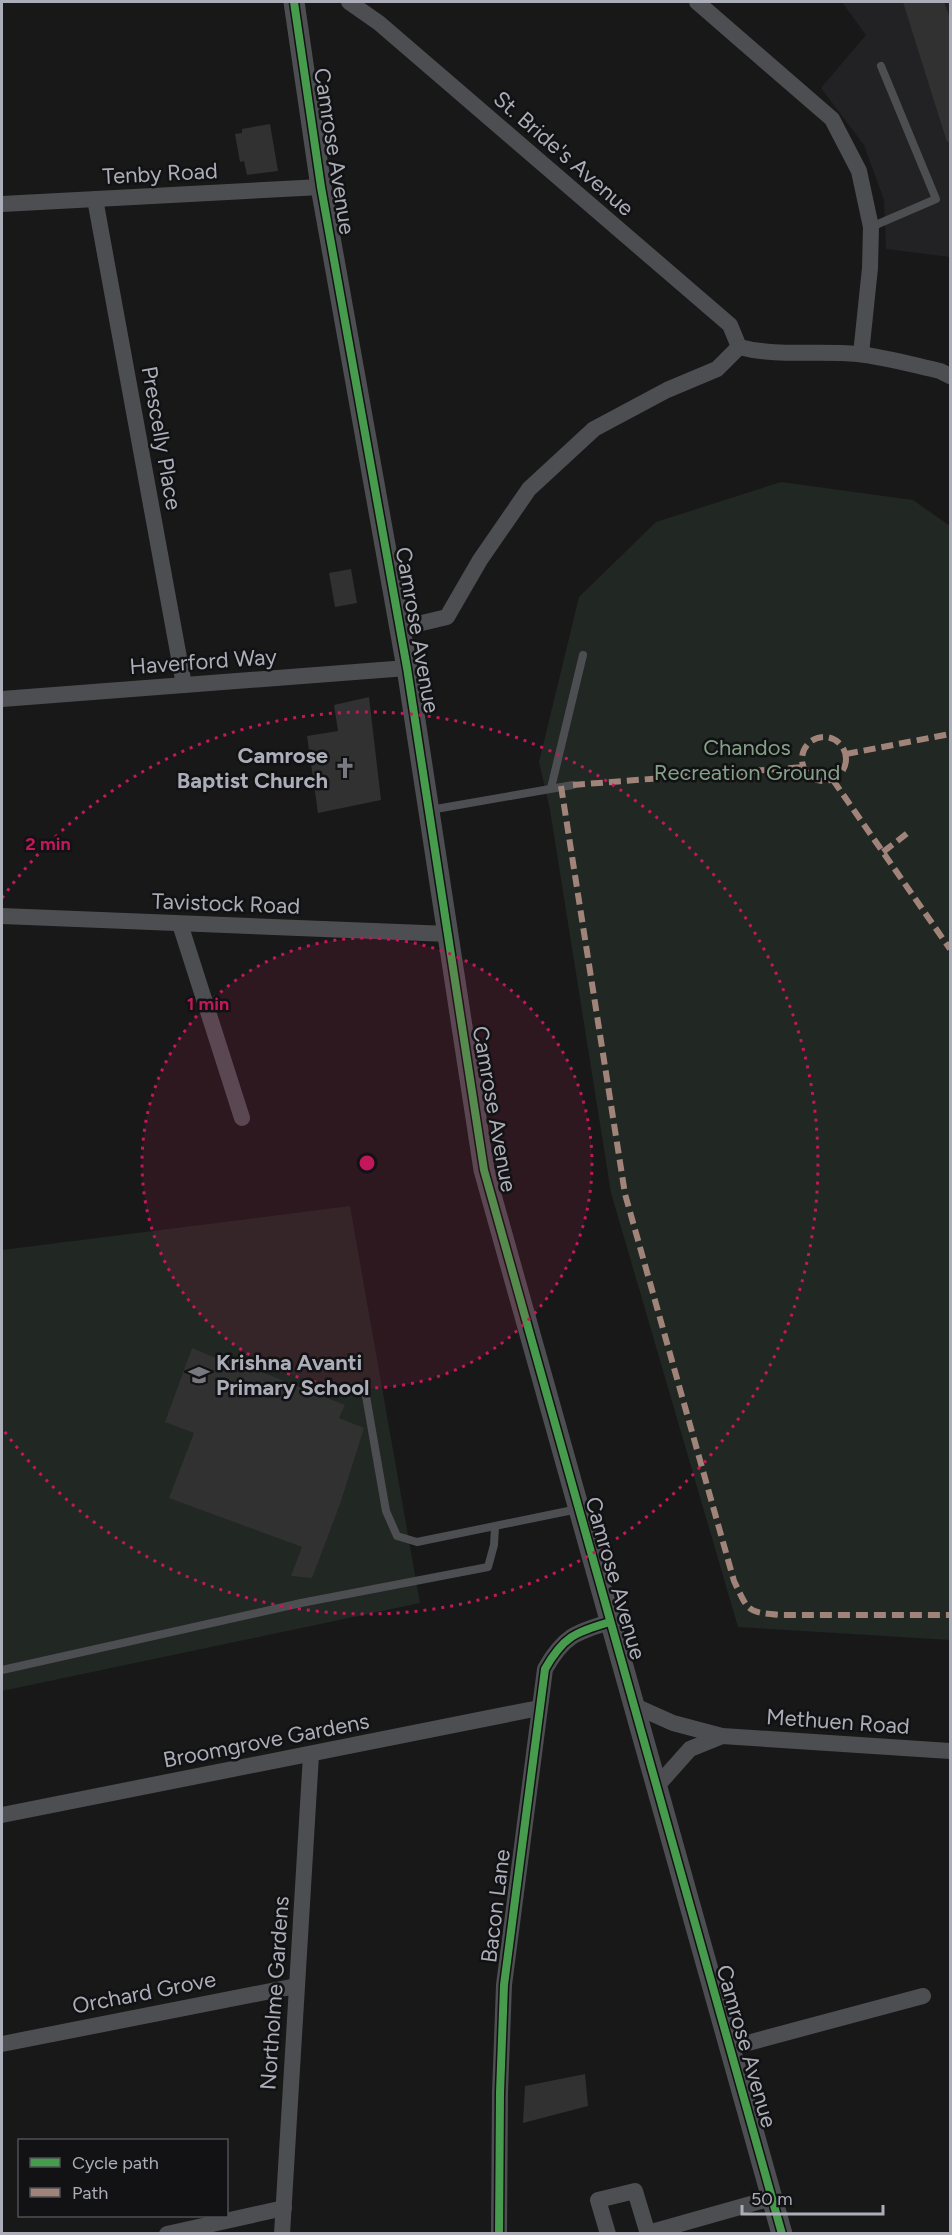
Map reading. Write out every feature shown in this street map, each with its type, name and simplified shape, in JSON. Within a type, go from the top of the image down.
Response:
[{"type":"street","name":"Camrose Avenue","points":[[294,2],[321,188],[408,668],[484,1170],[782,2234]]},
{"type":"street","name":"St. Bride's Avenue","points":[[349,2],[379,23],[730,325],[739,347]]},
{"type":"street","points":[[697,2],[832,119],[859,171],[871,227],[870,268],[861,354]]},
{"type":"street","name":"Tenby Road","points":[[2,204],[321,188]]},
{"type":"street","name":"Prescelly Place","points":[[96,199],[184,685]]},
{"type":"street","points":[[401,628],[447,617],[480,560],[529,489],[594,429],[667,390],[717,369],[739,347],[760,352],[813,351],[861,354],[939,371],[951,376]]},
{"type":"street","name":"Haverford Way","points":[[2,699],[408,668]]},
{"type":"street","name":"Tavistock Road","points":[[2,916],[449,934]]},
{"type":"street","points":[[180,924],[242,1118]]},
{"type":"street","name":"Bacon Lane","points":[[499,2234],[500,2093],[504,1985],[545,1669],[558,1647],[581,1630],[610,1622]]},
{"type":"street","name":"Methuen Road","points":[[635,1706],[673,1723],[722,1736],[951,1751]]},
{"type":"street","name":"Broomgrove Gardens","points":[[2,1815],[539,1708]]},
{"type":"street","name":"Methuen Road","points":[[657,1786],[690,1749],[722,1736]]},
{"type":"street","name":"Northolme Gardens","points":[[282,2234],[311,1755]]},
{"type":"street","name":"Orchard Grove","points":[[2,2044],[296,1986]]},
{"type":"street","points":[[729,2048],[923,1996]]},
{"type":"street","points":[[608,2234],[598,2200],[635,2191],[648,2233],[772,2198]]},
{"type":"street","points":[[167,2234],[284,2208]]},
{"type":"lane","points":[[871,227],[936,199],[881,66]]},
{"type":"lane","points":[[551,788],[583,655]]},
{"type":"lane","points":[[430,810],[573,785]]},
{"type":"lane","points":[[366,1396],[386,1511],[397,1536],[417,1542],[578,1509]]},
{"type":"lane","points":[[2,1670],[312,1600],[488,1567],[494,1545],[495,1527]]},
{"type":"shaded area","points":[[842,2],[950,2],[950,257],[886,249],[884,200],[864,145],[821,88],[866,35]]},
{"type":"green space","name":"Chandos Recreation Ground","points":[[781,482],[913,500],[950,526],[950,1640],[738,1627],[611,1193],[550,810],[539,762],[579,597],[656,522]]},
{"type":"green space","name":"Krishna Avanti Primary School","points":[[350,1206],[420,1603],[2,1691],[2,1250]]},
{"type":"building","points":[[903,2],[944,2],[951,21],[951,141],[947,142]]},
{"type":"building","points":[[270,124],[278,171],[247,175],[244,161],[240,162],[235,134],[242,133],[242,129]]},
{"type":"building","points":[[351,569],[357,603],[335,607],[329,573]]},
{"type":"building","name":"Camrose Baptist Church","points":[[369,697],[381,800],[318,813],[307,736],[338,731],[334,705]]},
{"type":"building","points":[[192,1348],[218,1359],[219,1355],[345,1405],[339,1418],[364,1428],[340,1504],[312,1578],[291,1576],[302,1547],[169,1498],[194,1433],[165,1422]]},
{"type":"building","points":[[585,2074],[588,2106],[523,2123],[525,2086]]},
{"type":"marked path","points":[[846,754],[950,734]]},
{"type":"marked path","points":[[824,737],[840,743],[846,759],[840,775],[824,781],[808,775],[802,759],[808,743],[824,737]]},
{"type":"marked path","points":[[573,785],[803,767]]},
{"type":"marked path","points":[[833,780],[950,949]]},
{"type":"marked path","points":[[561,786],[625,1194],[734,1581],[746,1605],[761,1613],[950,1615]]},
{"type":"marked path","points":[[883,852],[909,832]]},
{"type":"cycle path","points":[[294,2],[321,187],[407,668],[484,1170],[782,2234]]},
{"type":"cycle path","points":[[499,2234],[500,2093],[504,1985],[545,1669],[558,1650],[571,1637],[610,1622]]},
{"type":"place","name":"Camrose Baptist Church","points":[[345,768]]},
{"type":"place","name":"Krishna Avanti Primary School","points":[[199,1375]]}]
